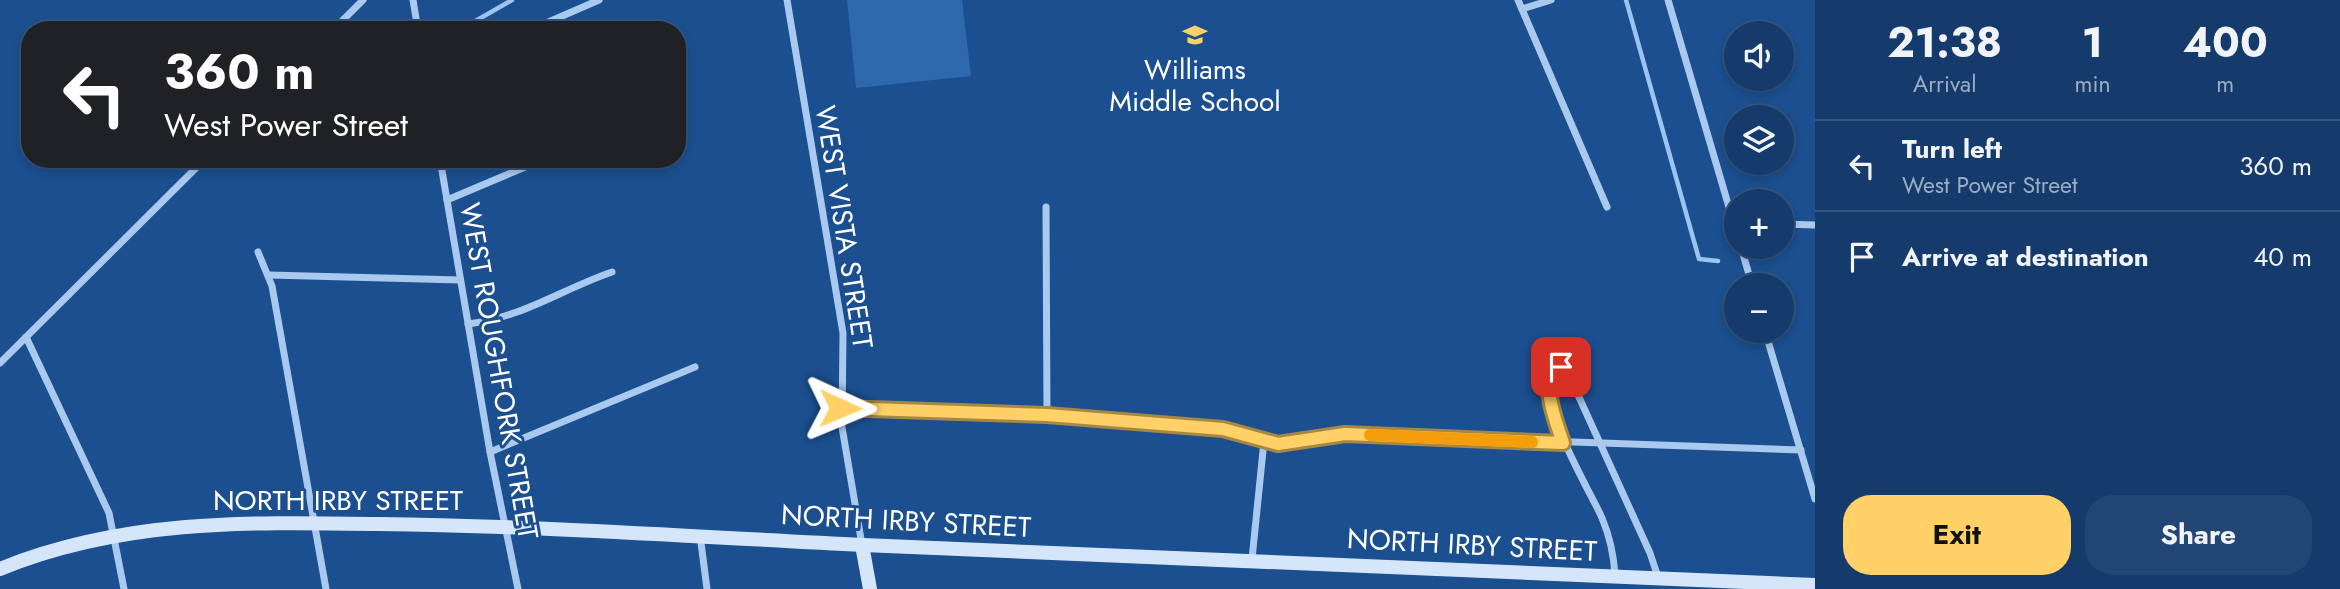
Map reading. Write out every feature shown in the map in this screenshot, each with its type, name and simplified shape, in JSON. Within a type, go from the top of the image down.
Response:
[{"type":"main road","name":"NORTH IRBY STREET","points":[[0,569],[79,542],[114,534],[198,524],[314,523],[505,525],[862,545],[1615,576],[1635,583],[1658,578],[1815,585]]},
{"type":"main road","points":[[862,545],[870,589]]},
{"type":"street","points":[[342,21],[363,0]]},
{"type":"street","points":[[413,0],[416,21]]},
{"type":"street","points":[[551,21],[599,0]]},
{"type":"street","name":"WEST VISTA STREET","points":[[786,0],[843,333],[840,408],[862,545]]},
{"type":"street","points":[[1518,0],[1607,207]]},
{"type":"street","points":[[1522,9],[1551,0]]},
{"type":"street","points":[[1668,0],[1724,190]]},
{"type":"street","points":[[0,363],[196,168]]},
{"type":"street","name":"WEST ROUGHFORK STREET","points":[[442,168],[490,452],[518,589]]},
{"type":"street","points":[[447,200],[523,168]]},
{"type":"street","points":[[1046,207],[1047,415]]},
{"type":"street","points":[[1794,224],[1815,225]]},
{"type":"street","points":[[258,252],[269,275],[326,589]]},
{"type":"street","points":[[468,324],[529,310],[565,290],[612,272]]},
{"type":"street","points":[[269,275],[460,280]]},
{"type":"street","points":[[26,337],[94,477],[114,534],[124,589]]},
{"type":"street","points":[[1769,343],[1815,499]]},
{"type":"street","points":[[490,452],[695,367]]},
{"type":"street","points":[[1615,576],[1614,556],[1603,519],[1578,464],[1563,443],[1550,395],[1551,380],[1555,371],[1561,367],[1568,373],[1598,445],[1650,553],[1658,578]]},
{"type":"street","points":[[840,408],[1047,415],[1223,429],[1246,433],[1278,444],[1345,434],[1598,445],[1801,450]]},
{"type":"street","points":[[1252,559],[1264,441]]},
{"type":"street","points":[[700,535],[707,589]]},
{"type":"shaded area","points":[[847,0],[962,0],[971,76],[856,88]]},
{"type":"waterway","points":[[475,21],[512,0]]},
{"type":"waterway","points":[[1626,0],[1699,259],[1718,261]]},
{"type":"slow traffic","points":[[1370,435],[1532,442]]},
{"type":"place","name":"Williams Middle School","points":[[1195,35]]},
{"type":"route","points":[[840,408],[1047,415],[1236,430],[1278,444],[1345,434],[1563,443],[1550,395],[1551,380],[1555,371],[1561,367]]}]
